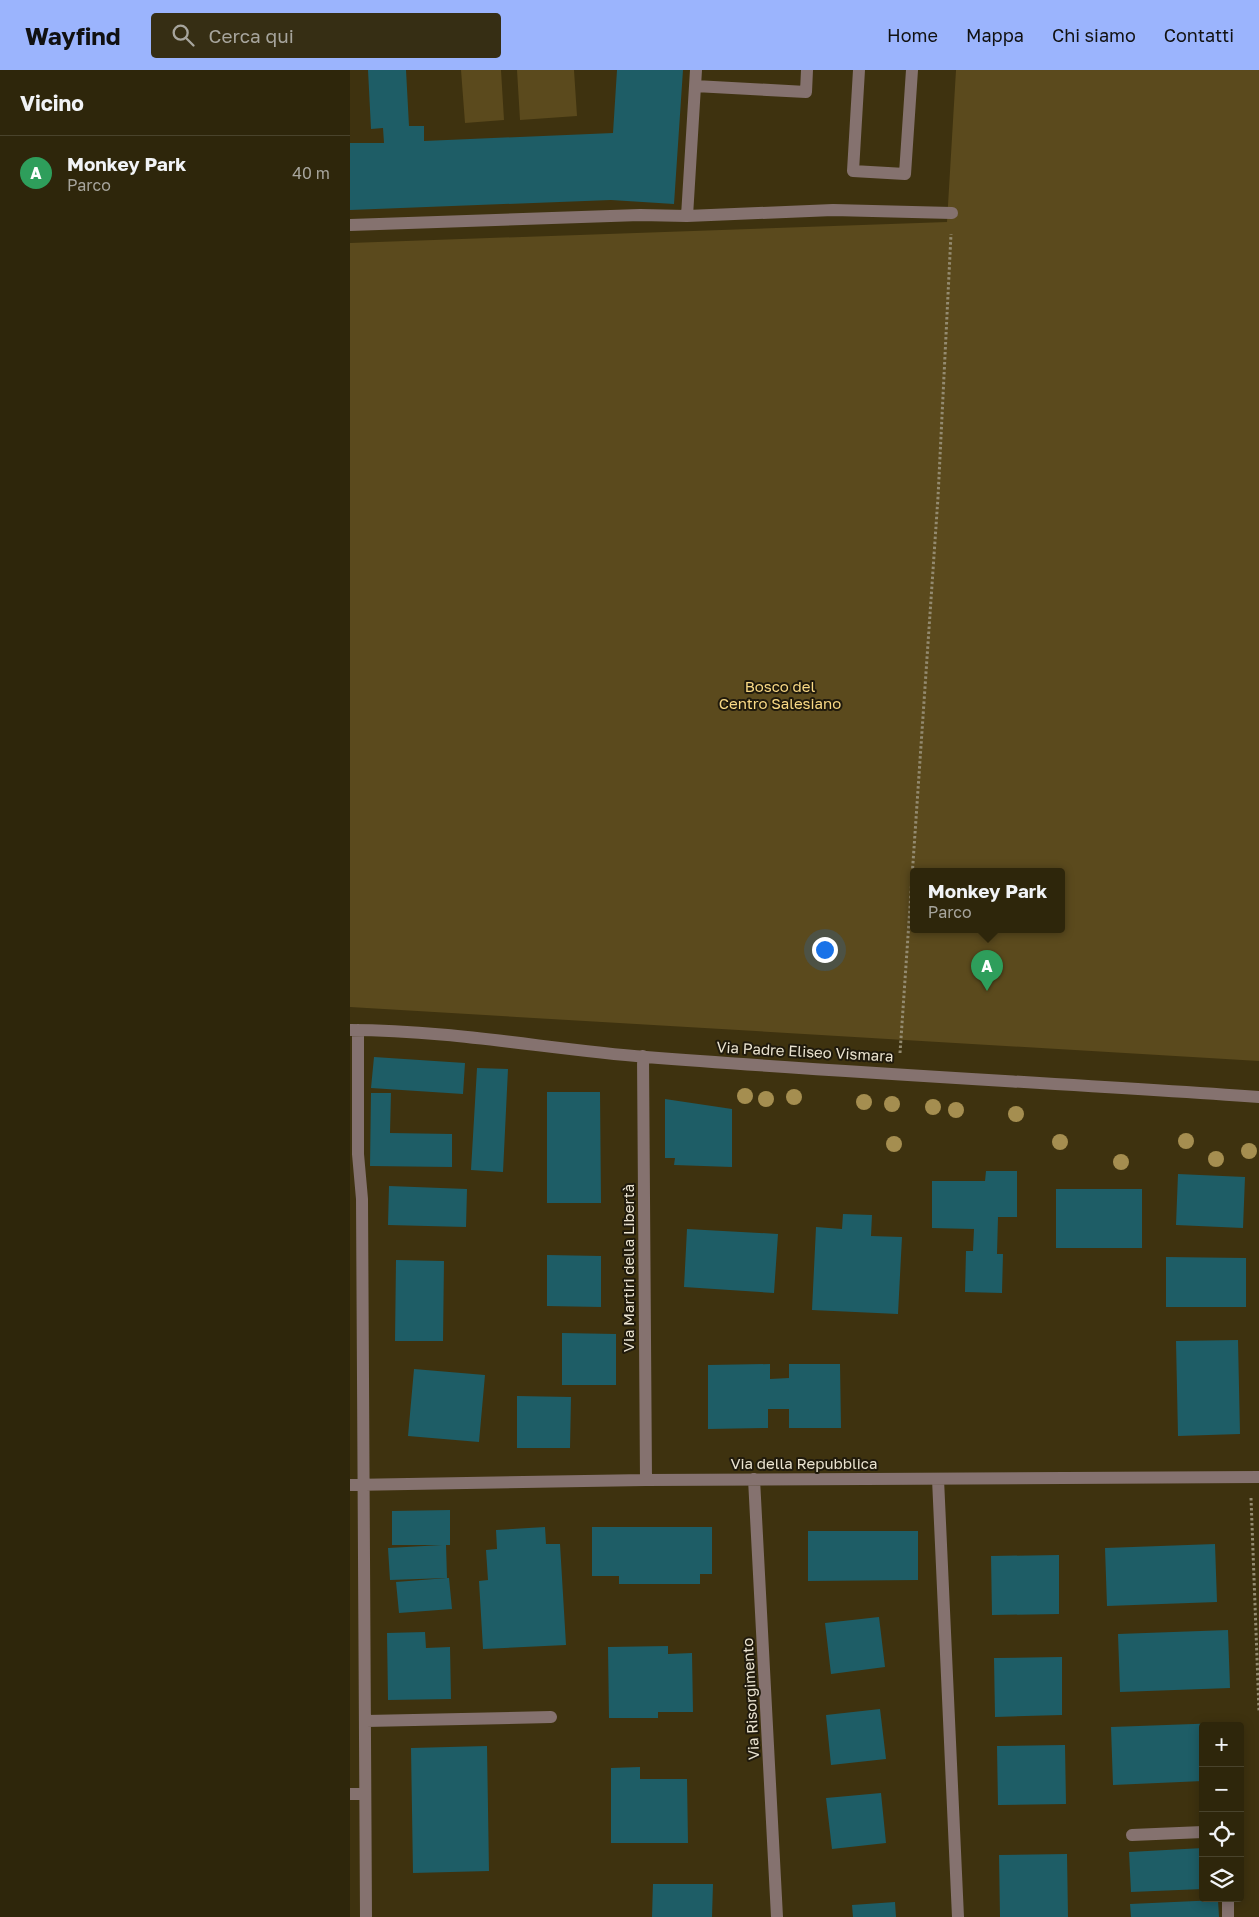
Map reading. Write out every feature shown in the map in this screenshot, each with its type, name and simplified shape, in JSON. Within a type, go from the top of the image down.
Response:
[{"type":"street","points":[[687,216],[696,70]]},
{"type":"street","points":[[695,86],[806,92],[807,70]]},
{"type":"street","points":[[859,70],[853,171],[906,174],[912,70]]},
{"type":"street","points":[[350,225],[640,215],[738,216],[833,210],[952,213]]},
{"type":"street","points":[[354,1030],[358,1154],[362,1199],[356,1485],[366,1721],[364,1794],[366,1917]]},
{"type":"street","name":"Via Padre Eliseo Vismara","points":[[354,1030],[468,1038],[643,1056],[1259,1097]]},
{"type":"street","name":"Via Martiri della Libertà","points":[[643,1056],[646,1480]]},
{"type":"street","name":"Via della Repubblica","points":[[356,1485],[754,1479],[1255,1477]]},
{"type":"street","name":"Via Risorgimento","points":[[754,1479],[777,1917]]},
{"type":"street","points":[[938,1479],[958,1917]]},
{"type":"street","points":[[366,1721],[551,1717]]},
{"type":"street","points":[[350,1794],[364,1794]]},
{"type":"street","points":[[1132,1836],[1199,1832]]},
{"type":"street","points":[[1228,1902],[1228,1917]]},
{"type":"path","points":[[912,868],[938,497],[952,213]]},
{"type":"path","points":[[898,1073],[910,900]]},
{"type":"path","points":[[1255,1477],[1259,1711]]},
{"type":"green space","points":[[461,70],[501,70],[504,120],[465,123]]},
{"type":"green space","points":[[517,70],[574,70],[577,116],[520,120]]},
{"type":"green space","name":"Bosco del Centro Salesiano","points":[[956,70],[1259,70],[1259,1061],[350,1007],[350,243],[947,222]]},
{"type":"building","points":[[368,70],[406,70],[409,126],[424,126],[424,141],[613,133],[617,70],[683,70],[674,204],[611,200],[350,210],[350,143],[384,143],[383,128],[371,129]]},
{"type":"building","points":[[374,1057],[465,1063],[463,1094],[371,1088]]},
{"type":"building","points":[[477,1068],[508,1069],[503,1172],[471,1170]]},
{"type":"building","points":[[547,1092],[600,1092],[601,1203],[547,1203]]},
{"type":"building","points":[[371,1093],[391,1093],[390,1133],[452,1134],[452,1167],[370,1166]]},
{"type":"building","points":[[665,1099],[732,1109],[732,1167],[674,1165],[675,1158],[665,1158]]},
{"type":"building","points":[[986,1171],[1017,1171],[1017,1217],[998,1217],[997,1254],[1003,1254],[1002,1293],[965,1292],[966,1251],[973,1251],[974,1229],[932,1228],[932,1181],[985,1181]]},
{"type":"building","points":[[1178,1174],[1245,1177],[1243,1228],[1176,1225]]},
{"type":"building","points":[[389,1186],[467,1189],[466,1227],[388,1225]]},
{"type":"building","points":[[1056,1189],[1142,1189],[1142,1248],[1056,1248]]},
{"type":"building","points":[[843,1214],[872,1215],[871,1236],[902,1237],[898,1314],[812,1310],[816,1227],[842,1229]]},
{"type":"building","points":[[687,1229],[778,1234],[774,1293],[684,1287]]},
{"type":"building","points":[[547,1255],[601,1256],[601,1307],[547,1306]]},
{"type":"building","points":[[1166,1257],[1246,1258],[1246,1307],[1166,1307]]},
{"type":"building","points":[[396,1260],[444,1261],[443,1341],[395,1341]]},
{"type":"building","points":[[562,1333],[616,1334],[616,1385],[562,1385]]},
{"type":"building","points":[[1238,1340],[1240,1434],[1178,1436],[1176,1341]]},
{"type":"building","points":[[770,1364],[770,1379],[789,1378],[789,1364],[840,1364],[841,1428],[789,1428],[789,1409],[768,1409],[768,1428],[708,1429],[708,1365]]},
{"type":"building","points":[[414,1369],[485,1375],[479,1442],[408,1436]]},
{"type":"building","points":[[517,1396],[571,1397],[570,1448],[517,1448]]},
{"type":"building","points":[[450,1510],[450,1545],[446,1545],[447,1578],[390,1580],[388,1548],[442,1545],[392,1545],[392,1511]]},
{"type":"building","points":[[545,1527],[546,1544],[560,1544],[566,1645],[483,1649],[479,1581],[488,1580],[486,1550],[497,1549],[496,1530]]},
{"type":"building","points":[[592,1527],[712,1527],[712,1574],[700,1574],[700,1584],[619,1584],[619,1576],[592,1576]]},
{"type":"building","points":[[808,1531],[918,1531],[918,1580],[808,1581]]},
{"type":"building","points":[[1215,1544],[1217,1602],[1107,1606],[1105,1548]]},
{"type":"building","points":[[1059,1555],[1059,1614],[992,1615],[991,1556]]},
{"type":"building","points":[[449,1578],[452,1609],[399,1613],[396,1582]]},
{"type":"building","points":[[879,1617],[885,1667],[831,1674],[825,1623]]},
{"type":"building","points":[[1228,1630],[1230,1688],[1120,1692],[1118,1634]]},
{"type":"building","points":[[425,1632],[426,1648],[450,1647],[451,1699],[388,1700],[387,1633]]},
{"type":"building","points":[[668,1646],[668,1654],[692,1653],[693,1712],[658,1712],[658,1718],[609,1718],[608,1647]]},
{"type":"building","points":[[1062,1657],[1062,1715],[995,1717],[994,1658]]},
{"type":"building","points":[[880,1709],[886,1759],[831,1765],[826,1715]]},
{"type":"building","points":[[1199,1724],[1199,1781],[1113,1785],[1111,1727]]},
{"type":"building","points":[[1065,1745],[1066,1804],[998,1805],[997,1746]]},
{"type":"building","points":[[487,1746],[489,1871],[413,1873],[411,1748]]},
{"type":"building","points":[[640,1767],[640,1779],[687,1779],[688,1843],[611,1843],[611,1768]]},
{"type":"building","points":[[881,1793],[886,1843],[832,1849],[826,1798]]},
{"type":"building","points":[[1199,1848],[1199,1889],[1131,1892],[1129,1852]]},
{"type":"building","points":[[1067,1854],[1068,1917],[1000,1917],[999,1855]]},
{"type":"building","points":[[653,1884],[713,1884],[712,1917],[652,1917]]},
{"type":"building","points":[[1199,1901],[1218,1902],[1219,1917],[1131,1917],[1130,1904]]},
{"type":"building","points":[[895,1902],[896,1917],[853,1917],[852,1905]]},
{"type":"place","name":"Monkey Park","points":[[987,991]]}]
